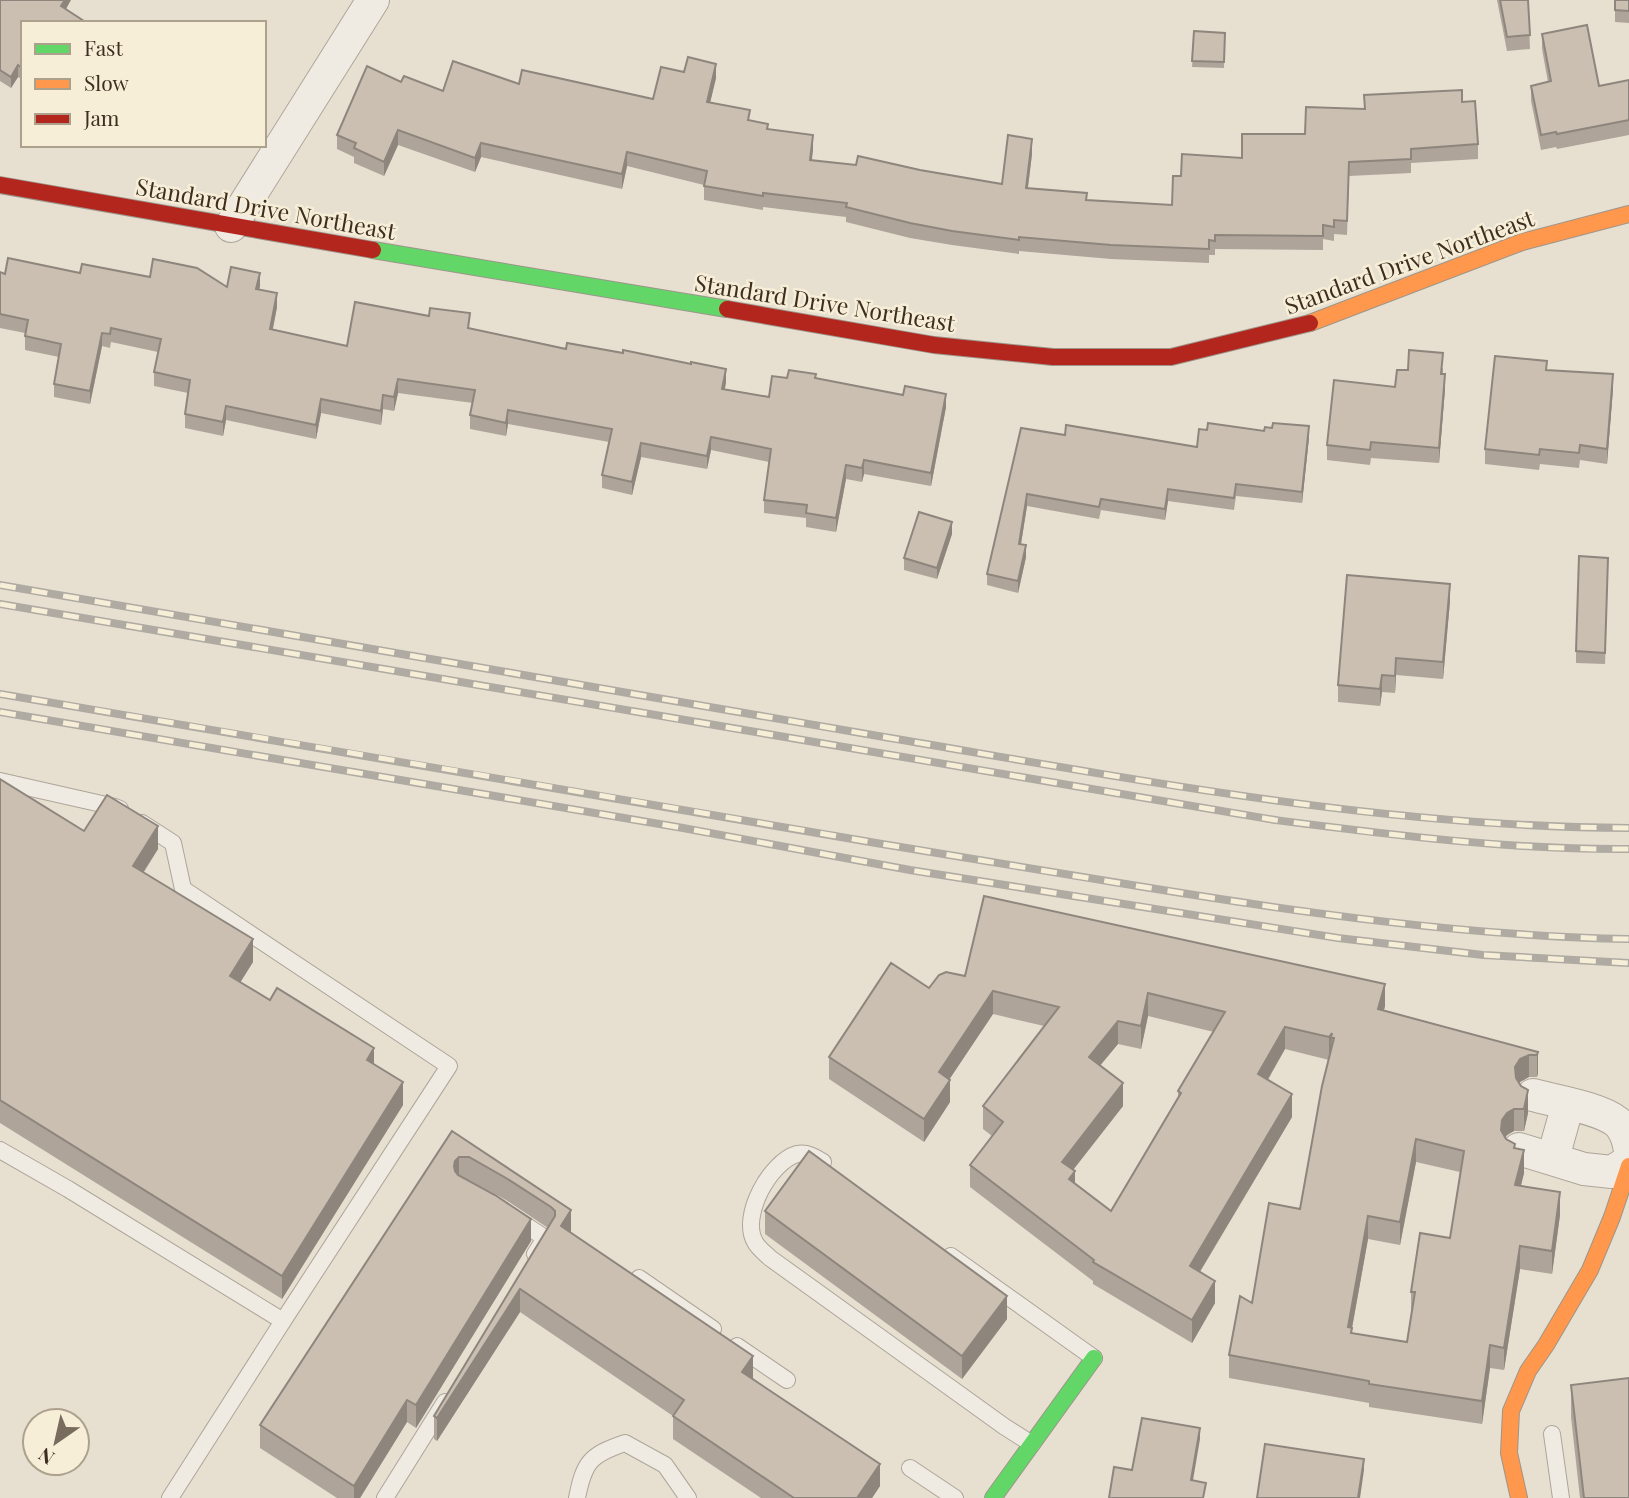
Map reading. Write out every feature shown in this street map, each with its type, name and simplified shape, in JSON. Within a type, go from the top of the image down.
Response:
[{"type":"street","points":[[231,226],[373,0]]},
{"type":"street","name":"Standard Drive Northeast","points":[[0,185],[934,345],[1053,357],[1171,357],[1311,323],[1522,242],[1629,214]]},
{"type":"street","points":[[1533,1096],[1596,1111],[1618,1122],[1628,1138],[1629,1146]]},
{"type":"street","points":[[1553,1158],[1567,1104]]},
{"type":"street","points":[[1520,1149],[1584,1169],[1612,1172],[1629,1163]]},
{"type":"street","points":[[1519,1498],[1509,1453],[1511,1411],[1528,1371],[1590,1270],[1612,1217],[1629,1163]]},
{"type":"street","points":[[993,1498],[1094,1358]]},
{"type":"lane","points":[[0,780],[115,807],[173,843],[183,889],[449,1066],[170,1498]]},
{"type":"lane","points":[[0,1150],[283,1321]]},
{"type":"lane","points":[[834,1170],[812,1154],[798,1154],[778,1165],[758,1195],[750,1222],[754,1242],[770,1258],[1032,1444]]},
{"type":"lane","points":[[500,1209],[545,1238],[525,1270]]},
{"type":"lane","points":[[943,1250],[1094,1358]]},
{"type":"lane","points":[[639,1278],[787,1380]]},
{"type":"lane","points":[[385,1498],[450,1393]]},
{"type":"lane","points":[[1552,1434],[1561,1498]]},
{"type":"lane","points":[[577,1498],[582,1472],[600,1452],[625,1443],[665,1465],[688,1498]]},
{"type":"lane","points":[[911,1468],[955,1498]]},
{"type":"building","points":[[0,0],[65,0],[61,6],[84,21],[21,21],[21,67],[18,65],[11,77],[0,70]]},
{"type":"building","points":[[1500,0],[1528,0],[1530,35],[1507,37]]},
{"type":"building","points":[[1615,0],[1629,0],[1629,11],[1615,10]]},
{"type":"building","points":[[1587,25],[1599,86],[1629,80],[1629,120],[1541,135],[1531,86],[1551,81],[1542,34]]},
{"type":"building","points":[[1194,31],[1225,33],[1224,62],[1192,61]]},
{"type":"building","points":[[688,57],[716,64],[707,102],[750,110],[748,120],[768,124],[767,129],[813,135],[810,160],[856,165],[858,156],[1002,184],[1008,135],[1032,139],[1026,188],[1087,193],[1086,200],[1172,205],[1173,176],[1181,176],[1182,154],[1242,158],[1242,134],[1305,134],[1306,107],[1365,109],[1364,95],[1462,90],[1462,102],[1475,101],[1478,144],[1411,149],[1411,159],[1349,162],[1347,221],[1334,220],[1334,227],[1323,225],[1323,236],[1215,235],[1215,241],[1209,240],[1209,249],[1111,245],[1019,237],[1019,240],[952,231],[846,207],[847,203],[763,193],[763,196],[704,186],[707,171],[627,152],[622,174],[481,143],[475,158],[398,130],[384,162],[354,148],[356,143],[337,135],[367,66],[401,82],[404,76],[443,91],[453,61],[519,84],[522,70],[653,99],[661,67],[684,72]]},
{"type":"building","points":[[8,258],[80,273],[82,264],[150,277],[153,259],[197,268],[227,287],[231,267],[260,273],[256,289],[277,293],[270,329],[347,346],[355,302],[429,316],[430,308],[470,313],[468,328],[566,349],[567,343],[623,353],[623,350],[726,369],[722,389],[769,397],[772,376],[787,378],[789,370],[816,374],[815,378],[903,395],[905,386],[946,394],[931,473],[864,460],[862,468],[846,465],[836,518],[806,513],[807,505],[764,500],[771,449],[711,437],[707,456],[641,443],[632,482],[602,475],[612,429],[508,410],[506,423],[470,415],[475,390],[398,379],[394,397],[383,395],[381,411],[321,399],[316,425],[226,406],[223,422],[185,414],[190,380],[154,372],[161,339],[111,328],[110,334],[102,333],[90,391],[54,384],[61,344],[25,336],[28,320],[0,314],[0,272],[5,274]]},
{"type":"building","points":[[1409,350],[1443,353],[1441,374],[1445,374],[1439,448],[1371,442],[1370,450],[1327,445],[1334,380],[1395,387],[1397,370],[1408,370]]},
{"type":"building","points":[[1495,356],[1547,361],[1546,370],[1613,374],[1607,449],[1580,445],[1579,453],[1540,449],[1539,455],[1485,449]]},
{"type":"building","points":[[1208,423],[1264,431],[1265,427],[1272,428],[1273,423],[1309,426],[1302,492],[1236,484],[1234,498],[1168,489],[1165,509],[1101,499],[1099,507],[1027,494],[1019,544],[1026,545],[1018,581],[987,574],[1021,428],[1065,435],[1066,425],[1197,447],[1199,429],[1207,430]]},
{"type":"building","points":[[919,512],[952,522],[937,568],[904,558]]},
{"type":"building","points":[[1579,556],[1608,558],[1605,653],[1576,651]]},
{"type":"building","points":[[1347,575],[1450,584],[1443,662],[1396,658],[1395,676],[1382,675],[1380,689],[1338,685]]},
{"type":"building","points":[[0,779],[84,831],[107,795],[158,826],[133,866],[253,939],[230,976],[270,1000],[277,988],[374,1048],[367,1060],[403,1082],[282,1276],[0,1100]]},
{"type":"building","points":[[984,896],[1385,984],[1378,1009],[1538,1052],[1537,1055],[1520,1059],[1515,1067],[1516,1078],[1521,1086],[1528,1090],[1524,1109],[1514,1109],[1507,1113],[1502,1120],[1501,1130],[1506,1139],[1515,1144],[1514,1148],[1524,1150],[1515,1185],[1560,1192],[1552,1251],[1520,1246],[1504,1348],[1490,1345],[1482,1401],[1369,1384],[1369,1381],[1229,1355],[1240,1296],[1252,1303],[1269,1203],[1300,1209],[1322,1086],[1334,1038],[1331,1038],[1332,1033],[1329,1037],[1285,1027],[1258,1074],[1292,1094],[1190,1266],[1215,1281],[1192,1320],[1093,1262],[1094,1260],[970,1165],[1003,1122],[983,1106],[1059,1007],[993,991],[939,1072],[950,1080],[924,1119],[829,1057],[891,963],[929,988],[939,975],[946,972],[965,976]],"holes":[[[1148,993],[1225,1012],[1111,1211],[1069,1179],[1075,1171],[1062,1162],[1123,1083],[1089,1057],[1118,1021],[1141,1026]],[[1416,1139],[1464,1151],[1450,1238],[1420,1233],[1407,1342],[1351,1333],[1352,1328],[1348,1327],[1368,1216],[1400,1222]]]},
{"type":"building","points":[[452,1131],[571,1210],[561,1226],[753,1356],[742,1372],[880,1464],[857,1498],[794,1498],[673,1416],[684,1400],[520,1289],[437,1418],[434,1416],[555,1216],[551,1207],[469,1157],[459,1157],[455,1161],[458,1175],[531,1219],[416,1405],[407,1400],[354,1486],[260,1425]]},
{"type":"building","points":[[809,1151],[1007,1296],[962,1356],[765,1211]]},
{"type":"building","points":[[1629,1378],[1629,1498],[1584,1498],[1571,1385]]},
{"type":"building","points":[[1142,1418],[1200,1428],[1191,1480],[1206,1483],[1203,1498],[1109,1498],[1114,1467],[1132,1470]]},
{"type":"building","points":[[1265,1444],[1364,1459],[1358,1498],[1257,1498]]},
{"type":"railway","points":[[0,585],[1073,769],[1258,798],[1443,819],[1536,826],[1629,828]]},
{"type":"railway","points":[[0,604],[1275,820],[1496,844],[1629,849]]},
{"type":"railway","points":[[0,694],[1264,906],[1446,928],[1629,939]]},
{"type":"railway","points":[[0,712],[683,828],[910,870],[1338,938],[1483,955],[1629,963]]},
{"type":"traffic: fast","points":[[373,250],[727,309]]},
{"type":"traffic: fast","points":[[993,1498],[1094,1358]]},
{"type":"traffic: slow","points":[[1310,323],[1522,242],[1629,214]]},
{"type":"traffic: slow","points":[[1519,1498],[1509,1453],[1511,1411],[1528,1371],[1590,1270],[1629,1166]]},
{"type":"traffic: jam","points":[[0,185],[373,250]]},
{"type":"traffic: jam","points":[[727,309],[934,345],[1053,357],[1171,357],[1310,323]]}]
